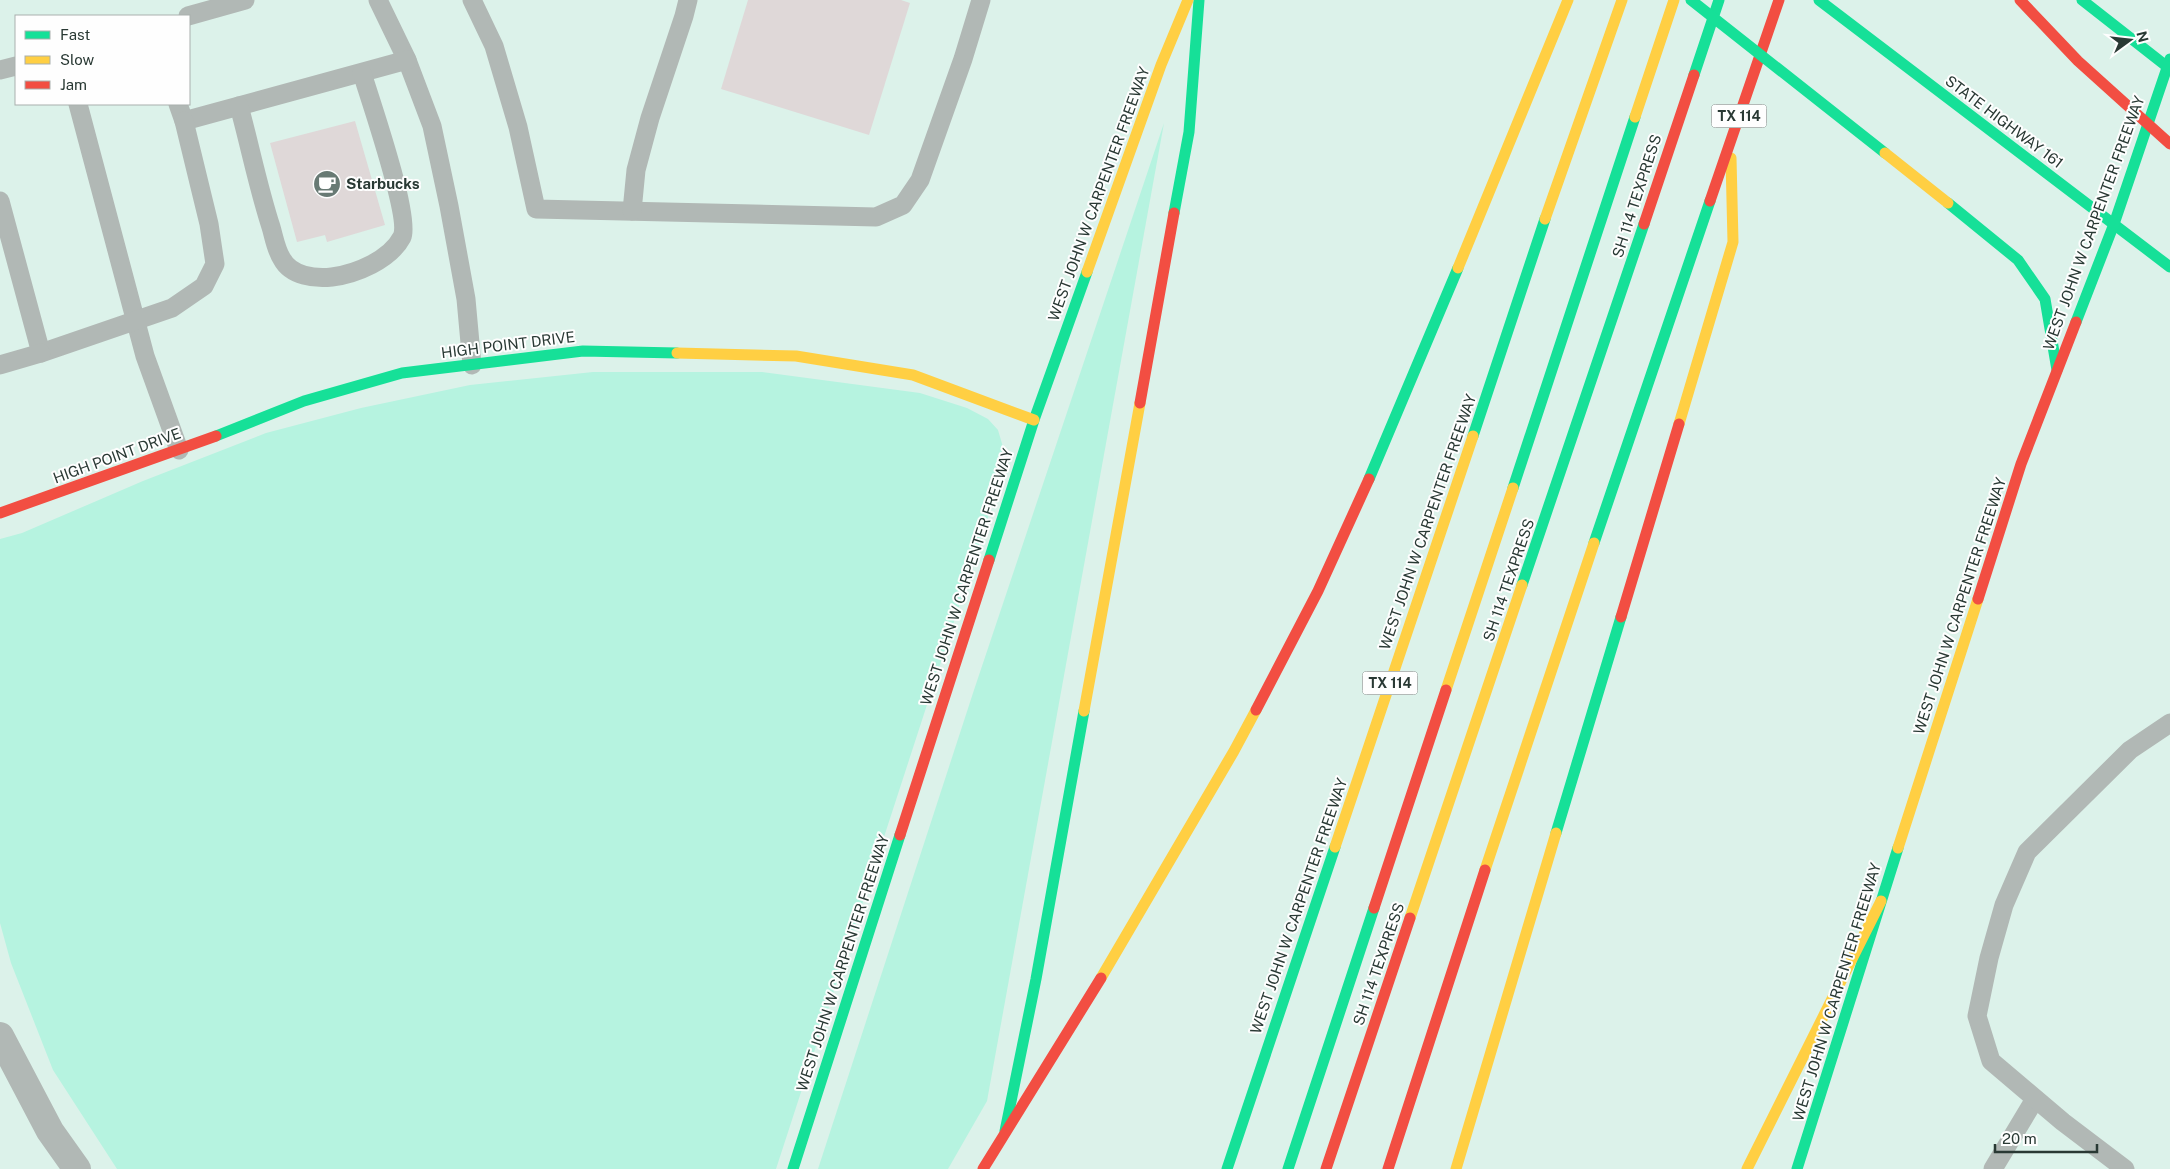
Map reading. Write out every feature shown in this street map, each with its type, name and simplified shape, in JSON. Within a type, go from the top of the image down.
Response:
[{"type":"main road","name":"WEST JOHN W CARPENTER FREEWAY","points":[[793,1169],[1034,420],[1161,65],[1188,0]]},
{"type":"main road","points":[[998,1169],[1036,980],[1189,132],[1199,0]]},
{"type":"main road","points":[[983,1169],[1101,978],[1234,751],[1318,591],[1388,437],[1568,0]]},
{"type":"main road","name":"WEST JOHN W CARPENTER FREEWAY","points":[[1227,1169],[1553,196],[1622,0]]},
{"type":"main road","name":"SH 114 TEXPRESS","points":[[1288,1169],[1674,0]]},
{"type":"main road","points":[[1691,0],[2018,260],[2045,299],[2057,370]]},
{"type":"main road","name":"SH 114 TEXPRESS","points":[[1326,1169],[1719,0]]},
{"type":"main road","name":"TX 114","points":[[1388,1169],[1498,830],[1731,137],[1779,0]]},
{"type":"main road","name":"STATE HIGHWAY 161","points":[[1819,0],[2170,267]]},
{"type":"main road","points":[[2020,0],[2078,60],[2170,144]]},
{"type":"main road","points":[[2082,0],[2170,69]]},
{"type":"main road","name":"WEST JOHN W CARPENTER FREEWAY","points":[[1797,1169],[2021,464],[2114,224],[2170,59]]},
{"type":"main road","points":[[1456,1169],[1733,242],[1731,137]]},
{"type":"main road","name":"HIGH POINT DRIVE","points":[[0,513],[180,450],[304,401],[402,373],[583,351],[796,356],[913,375],[1034,420]]},
{"type":"main road","points":[[1747,1169],[1881,900]]},
{"type":"street","points":[[0,1036],[50,1130],[77,1169]]},
{"type":"lane","points":[[190,15],[245,0]]},
{"type":"lane","points":[[378,0],[407,60],[432,126],[466,299],[472,364]]},
{"type":"lane","points":[[472,0],[494,46],[518,128],[536,209],[876,217],[903,205],[920,180],[963,59],[981,0]]},
{"type":"lane","points":[[632,211],[636,170],[650,118],[688,0]]},
{"type":"lane","points":[[0,365],[136,322],[172,308],[204,286],[215,264],[209,224],[181,113],[239,106],[407,60]]},
{"type":"lane","points":[[0,70],[15,66]]},
{"type":"lane","points":[[239,106],[268,217],[282,260],[298,274],[319,279],[344,276],[369,267],[395,246],[402,236],[404,222],[362,73]]},
{"type":"lane","points":[[78,105],[145,356],[180,450]]},
{"type":"lane","points":[[0,201],[40,352]]},
{"type":"lane","points":[[2125,1169],[2035,1099],[1991,1061],[1977,1016],[1989,958],[2004,905],[2026,852],[2130,750],[2170,723]]},
{"type":"lane","points":[[1993,1169],[2035,1099]]},
{"type":"green space","points":[[1164,123],[987,1101],[948,1169],[818,1169],[974,690]]},
{"type":"green space","points":[[593,372],[762,372],[920,393],[967,408],[988,419],[998,430],[1003,447],[1004,468],[776,1169],[117,1169],[53,1070],[11,963],[0,923],[0,539],[22,533],[143,481],[266,433],[361,408],[470,385]]},
{"type":"building","points":[[748,0],[901,0],[910,3],[869,135],[721,89]]},
{"type":"building","name":"Starbucks","points":[[355,121],[385,225],[327,242],[325,235],[297,242],[270,143]]},
{"type":"traffic: fast","points":[[1174,213],[1189,132],[1199,0]]},
{"type":"traffic: fast","points":[[1691,0],[1885,153]]},
{"type":"traffic: fast","points":[[1694,75],[1719,0]]},
{"type":"traffic: fast","points":[[1819,0],[2170,267]]},
{"type":"traffic: fast","points":[[2082,0],[2170,69]]},
{"type":"traffic: fast","points":[[2076,322],[2114,224],[2170,59]]},
{"type":"traffic: fast","points":[[1513,488],[1635,117]]},
{"type":"traffic: fast","points":[[1594,543],[1710,201]]},
{"type":"traffic: fast","points":[[1948,203],[2018,260],[2045,299],[2057,370]]},
{"type":"traffic: fast","points":[[1473,436],[1545,219]]},
{"type":"traffic: fast","points":[[1522,585],[1644,224]]},
{"type":"traffic: fast","points":[[1369,479],[1458,268]]},
{"type":"traffic: fast","points":[[989,560],[1034,420],[1087,272]]},
{"type":"traffic: fast","points":[[216,436],[304,401],[402,373],[583,351],[677,353]]},
{"type":"traffic: fast","points":[[1556,833],[1621,617]]},
{"type":"traffic: fast","points":[[1005,1131],[1036,979],[1084,711]]},
{"type":"traffic: fast","points":[[793,1169],[900,835]]},
{"type":"traffic: fast","points":[[1227,1169],[1335,847]]},
{"type":"traffic: fast","points":[[1797,1169],[1898,848]]},
{"type":"traffic: fast","points":[[1288,1169],[1374,908]]},
{"type":"traffic: slow","points":[[1087,272],[1161,65],[1188,0]]},
{"type":"traffic: slow","points":[[1458,268],[1568,0]]},
{"type":"traffic: slow","points":[[1545,219],[1622,0]]},
{"type":"traffic: slow","points":[[1635,117],[1674,0]]},
{"type":"traffic: slow","points":[[1885,153],[1948,203]]},
{"type":"traffic: slow","points":[[1679,424],[1733,242],[1731,158]]},
{"type":"traffic: slow","points":[[677,353],[796,356],[913,375],[1034,420]]},
{"type":"traffic: slow","points":[[1084,711],[1140,403]]},
{"type":"traffic: slow","points":[[1335,847],[1473,436]]},
{"type":"traffic: slow","points":[[1446,690],[1513,488]]},
{"type":"traffic: slow","points":[[1485,870],[1594,543]]},
{"type":"traffic: slow","points":[[1410,918],[1522,585]]},
{"type":"traffic: slow","points":[[1898,848],[1978,599]]},
{"type":"traffic: slow","points":[[1101,978],[1256,710]]},
{"type":"traffic: slow","points":[[1456,1169],[1556,833]]},
{"type":"traffic: slow","points":[[1747,1169],[1881,901]]},
{"type":"traffic: jam","points":[[1710,201],[1779,0]]},
{"type":"traffic: jam","points":[[2020,0],[2078,61],[2170,144]]},
{"type":"traffic: jam","points":[[1644,224],[1694,75]]},
{"type":"traffic: jam","points":[[1140,403],[1174,213]]},
{"type":"traffic: jam","points":[[1978,599],[2021,464],[2076,322]]},
{"type":"traffic: jam","points":[[1621,617],[1679,424]]},
{"type":"traffic: jam","points":[[0,513],[216,436]]},
{"type":"traffic: jam","points":[[1256,710],[1318,591],[1369,479]]},
{"type":"traffic: jam","points":[[900,835],[989,560]]},
{"type":"traffic: jam","points":[[1374,908],[1446,690]]},
{"type":"traffic: jam","points":[[1388,1169],[1485,870]]},
{"type":"traffic: jam","points":[[1326,1169],[1410,918]]},
{"type":"traffic: jam","points":[[983,1169],[1101,978]]},
{"type":"place","name":"Starbucks","points":[[327,184]]}]
